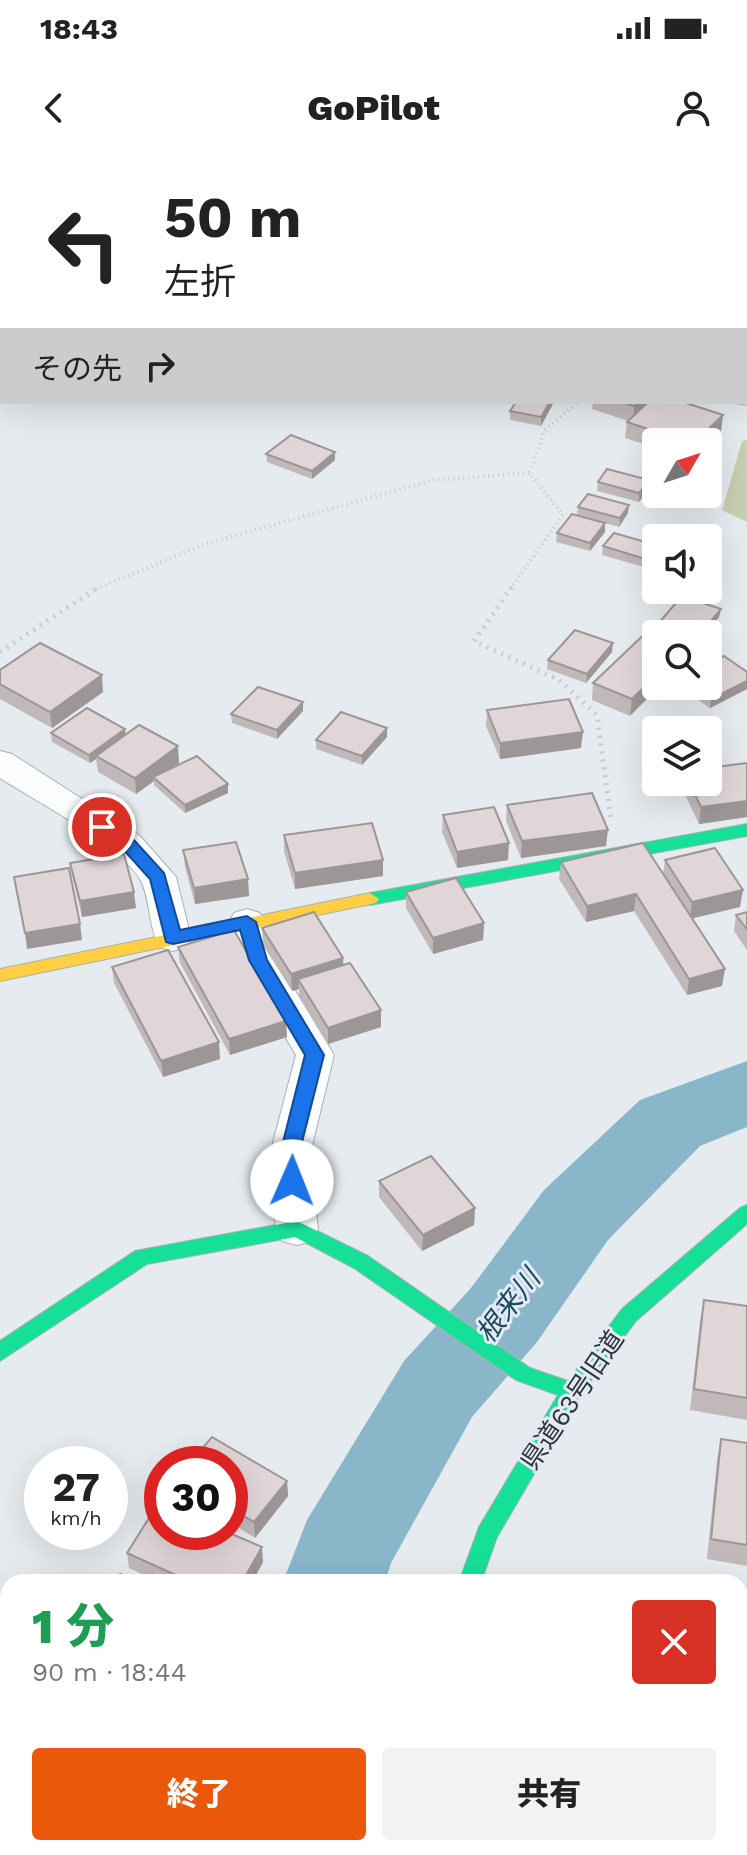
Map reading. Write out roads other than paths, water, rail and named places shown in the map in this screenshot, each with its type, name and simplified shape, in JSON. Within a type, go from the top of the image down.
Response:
[{"type":"street","points":[[0,762],[128,844],[158,877],[173,938]]},
{"type":"street","points":[[0,975],[247,922],[747,830]]},
{"type":"street","points":[[247,922],[258,960],[315,1055],[289,1158],[297,1229]]},
{"type":"street","name":"県道63号旧道","points":[[473,1574],[487,1534],[572,1391],[629,1315],[747,1213]]},
{"type":"street","points":[[0,1352],[142,1257],[297,1229],[361,1262],[523,1374],[572,1391]]},
{"type":"waterway","name":"根来川","points":[[336,1574],[343,1552],[438,1389],[504,1315],[576,1215],[670,1123],[747,1093]]}]
